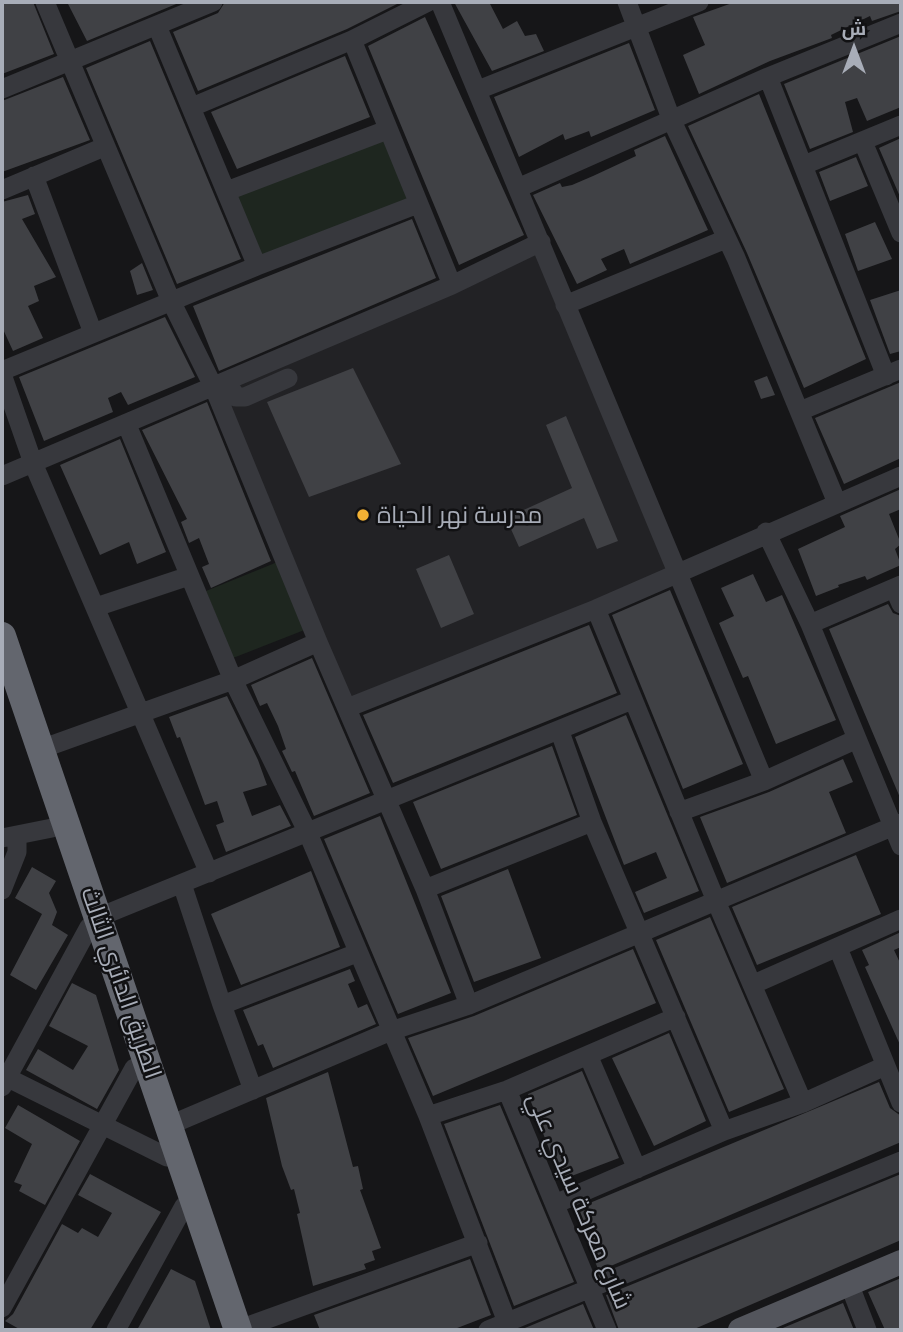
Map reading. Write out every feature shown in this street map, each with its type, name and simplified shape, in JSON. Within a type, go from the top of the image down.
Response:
[{"type":"highway","name":"الطريق الدائري الثالث","points":[[2,636],[41,749],[94,922],[134,1068],[225,1330]]},
{"type":"highway","name":"الطريق الدائري الثالث","points":[[2,688],[52,828],[94,922],[170,1125],[237,1330]]},
{"type":"main road","points":[[740,1330],[850,1286],[901,1262]]},
{"type":"street","points":[[45,2],[171,301],[221,385],[318,642],[425,889],[469,1005]]},
{"type":"street","points":[[2,89],[213,2]]},
{"type":"street","points":[[192,107],[352,40],[428,2]]},
{"type":"street","points":[[440,2],[764,781]]},
{"type":"street","points":[[626,2],[638,26],[672,121],[726,239],[837,503]]},
{"type":"street","points":[[478,90],[699,2]]},
{"type":"street","points":[[518,188],[768,77],[901,23]]},
{"type":"street","points":[[156,26],[257,266]]},
{"type":"street","points":[[352,40],[452,285]]},
{"type":"street","points":[[768,77],[894,372],[800,411]]},
{"type":"street","points":[[804,165],[901,125]]},
{"type":"street","points":[[227,191],[387,130]]},
{"type":"street","points":[[863,142],[901,233]]},
{"type":"street","points":[[2,190],[104,147]]},
{"type":"street","points":[[34,176],[93,333]]},
{"type":"street","points":[[209,873],[33,463],[2,372],[257,266],[418,204]]},
{"type":"street","points":[[565,305],[726,239]]},
{"type":"street","points":[[2,476],[452,285],[541,242]]},
{"type":"street","points":[[221,385],[236,397],[245,397],[288,378]]},
{"type":"street","points":[[127,425],[233,680],[307,831],[428,1116],[507,1322]]},
{"type":"street","points":[[347,708],[596,609],[766,532],[901,475]]},
{"type":"street","points":[[766,532],[810,624],[857,739],[897,825],[901,846]]},
{"type":"street","points":[[96,607],[189,576]]},
{"type":"street","points":[[810,624],[899,592]]},
{"type":"street","points":[[596,609],[716,901],[803,1103]]},
{"type":"street","points":[[41,749],[233,680],[318,642]]},
{"type":"street","points":[[167,1157],[3,1080],[94,922],[307,831],[387,803],[632,700]]},
{"type":"street","points":[[560,732],[592,822],[642,933],[724,1131]]},
{"type":"street","points":[[679,812],[764,781],[857,739]]},
{"type":"street","points":[[425,889],[592,822]]},
{"type":"street","points":[[170,1125],[391,1031],[469,1005],[897,825]]},
{"type":"street","points":[[2,890],[17,852],[9,837],[52,828]]},
{"type":"street","points":[[182,884],[253,1090]]},
{"type":"street","points":[[754,984],[901,919]]},
{"type":"street","points":[[838,948],[901,1103]]},
{"type":"street","points":[[222,1005],[358,953]]},
{"type":"street","points":[[428,1116],[507,1090],[676,1017]]},
{"type":"street","points":[[587,1055],[637,1169]]},
{"type":"street","points":[[555,1204],[724,1131],[803,1103],[885,1066]]},
{"type":"street","points":[[2,1308],[104,1127],[134,1068]]},
{"type":"street","name":"شارع معركة سيدي علي","points":[[507,1090],[607,1330]]},
{"type":"street","points":[[488,1330],[901,1161]]},
{"type":"street","points":[[116,1330],[184,1206]]},
{"type":"street","points":[[237,1330],[478,1243]]},
{"type":"street","points":[[850,1286],[867,1330]]},
{"type":"shaded area","points":[[387,130],[418,204],[257,266],[227,191]]},
{"type":"shaded area","points":[[539,249],[674,571],[348,706],[218,390]]},
{"type":"shaded area","points":[[280,561],[307,629],[233,658],[206,591]]},
{"type":"building","points":[[2,2],[33,2],[54,54],[2,74]]},
{"type":"building","points":[[67,2],[181,2],[87,41]]},
{"type":"building","points":[[225,2],[401,2],[347,29],[198,91],[173,32],[218,13]]},
{"type":"building","points":[[454,2],[489,2],[503,29],[517,21],[525,36],[536,34],[544,51],[492,71]]},
{"type":"building","points":[[735,2],[901,2],[901,11],[872,21],[870,16],[831,35],[832,38],[770,61],[699,94],[683,55],[705,45],[693,17]]},
{"type":"building","points":[[425,17],[524,235],[459,265],[368,46]]},
{"type":"building","points":[[901,36],[901,107],[867,121],[857,98],[845,102],[853,132],[810,149],[784,84]]},
{"type":"building","points":[[150,41],[241,259],[177,284],[86,68]]},
{"type":"building","points":[[629,43],[655,110],[591,137],[589,131],[565,140],[563,134],[519,157],[494,97]]},
{"type":"building","points":[[345,56],[370,117],[237,169],[211,112]]},
{"type":"building","points":[[63,77],[90,140],[2,172],[2,101]]},
{"type":"building","points":[[759,94],[866,359],[804,388],[747,253],[688,126]]},
{"type":"building","points":[[665,136],[708,230],[630,264],[624,249],[601,259],[607,270],[577,284],[533,195],[560,183],[562,187],[572,185],[593,176],[636,156],[634,150]]},
{"type":"building","points":[[901,138],[901,199],[879,148]]},
{"type":"building","points":[[856,157],[868,186],[830,201],[819,172]]},
{"type":"building","points":[[28,195],[35,214],[22,219],[56,277],[34,286],[39,301],[28,306],[43,338],[13,351],[2,327],[2,202]]},
{"type":"building","points":[[412,219],[436,278],[219,371],[193,306]]},
{"type":"building","points":[[875,222],[892,259],[858,271],[845,234]]},
{"type":"building","points":[[142,263],[153,290],[137,295],[130,271]]},
{"type":"building","points":[[901,290],[901,351],[890,354],[870,300]]},
{"type":"building","points":[[165,317],[195,377],[128,405],[121,392],[108,398],[113,412],[44,441],[19,377]]},
{"type":"building","points":[[353,368],[401,464],[309,497],[267,402]]},
{"type":"building","points":[[767,376],[775,395],[761,399],[754,381]]},
{"type":"building","points":[[901,382],[901,458],[844,484],[815,418]]},
{"type":"building","points":[[207,402],[271,561],[211,588],[202,567],[209,564],[199,538],[189,543],[181,522],[187,519],[142,430]]},
{"type":"building","points":[[566,416],[618,541],[597,549],[584,518],[519,547],[506,518],[572,488],[546,425]]},
{"type":"building","points":[[120,439],[166,552],[137,564],[129,542],[100,555],[60,465]]},
{"type":"building","points":[[901,489],[901,509],[889,514],[901,544],[895,549],[901,565],[867,580],[865,576],[838,585],[839,587],[816,596],[798,549],[845,527],[840,516]]},
{"type":"building","points":[[449,555],[474,614],[441,628],[416,569]]},
{"type":"building","points":[[753,574],[766,602],[782,595],[836,720],[776,744],[748,676],[743,678],[719,623],[734,616],[721,588]]},
{"type":"building","points":[[670,590],[743,764],[683,789],[612,615]]},
{"type":"building","points":[[888,604],[893,613],[901,616],[901,800],[829,629]]},
{"type":"building","points":[[589,625],[617,693],[393,783],[363,715]]},
{"type":"building","points":[[312,658],[370,793],[314,816],[295,771],[292,772],[282,751],[286,749],[267,703],[260,706],[251,685]]},
{"type":"building","points":[[227,696],[267,785],[243,792],[252,816],[280,805],[291,826],[226,852],[216,825],[224,822],[217,801],[205,805],[180,737],[177,738],[169,717]]},
{"type":"building","points":[[626,715],[699,891],[644,913],[635,892],[667,878],[656,852],[624,865],[575,737]]},
{"type":"building","points":[[552,746],[577,815],[441,869],[413,802]]},
{"type":"building","points":[[843,759],[853,782],[829,792],[846,833],[727,883],[700,817],[769,792]]},
{"type":"building","points":[[380,816],[451,993],[398,1014],[324,839]]},
{"type":"building","points":[[856,855],[881,914],[757,965],[732,907]]},
{"type":"building","points":[[32,867],[56,881],[49,893],[57,912],[52,925],[68,935],[36,990],[10,975],[42,914],[15,898]]},
{"type":"building","points":[[508,869],[541,958],[474,982],[441,896]]},
{"type":"building","points":[[311,871],[340,947],[241,985],[211,914]]},
{"type":"building","points":[[710,917],[784,1089],[729,1112],[656,940]]},
{"type":"building","points":[[901,932],[901,947],[894,950],[901,965],[901,1047],[865,967],[869,965],[862,950]]},
{"type":"building","points":[[633,949],[656,1003],[433,1096],[408,1038],[474,1016]]},
{"type":"building","points":[[350,969],[355,981],[348,984],[358,1008],[367,1004],[376,1024],[273,1068],[263,1044],[258,1046],[243,1010]]},
{"type":"building","points":[[72,983],[96,995],[119,1070],[97,1109],[26,1070],[38,1049],[73,1070],[88,1046],[49,1026]]},
{"type":"building","points":[[669,1033],[706,1121],[654,1146],[612,1058]]},
{"type":"building","points":[[582,1071],[619,1158],[561,1180],[528,1094]]},
{"type":"building","points":[[328,1072],[353,1167],[358,1166],[363,1189],[360,1190],[381,1248],[372,1251],[375,1260],[364,1264],[366,1269],[313,1286],[294,1189],[291,1190],[282,1166],[266,1098]]},
{"type":"building","points":[[879,1082],[890,1108],[901,1116],[901,1142],[599,1271],[573,1210]]},
{"type":"building","points":[[18,1105],[80,1141],[45,1205],[19,1191],[22,1185],[14,1182],[32,1144],[5,1128]]},
{"type":"building","points":[[500,1105],[574,1282],[514,1306],[444,1124]]},
{"type":"building","points":[[90,1174],[161,1212],[90,1330],[21,1330],[5,1321],[13,1314],[62,1224],[78,1233],[82,1228],[98,1237],[112,1213],[78,1195]]},
{"type":"building","points":[[901,1174],[901,1240],[692,1330],[619,1330],[606,1295]]},
{"type":"building","points":[[470,1259],[491,1315],[452,1330],[320,1330],[314,1315]]},
{"type":"building","points":[[171,1269],[195,1281],[211,1330],[137,1330]]},
{"type":"building","points":[[901,1278],[901,1330],[885,1330],[868,1292]]},
{"type":"building","points":[[843,1303],[854,1330],[778,1330]]},
{"type":"building","points":[[583,1304],[594,1330],[520,1330]]},
{"type":"place","name":"مدرسة نهر الحياة","points":[[363,515]]}]
